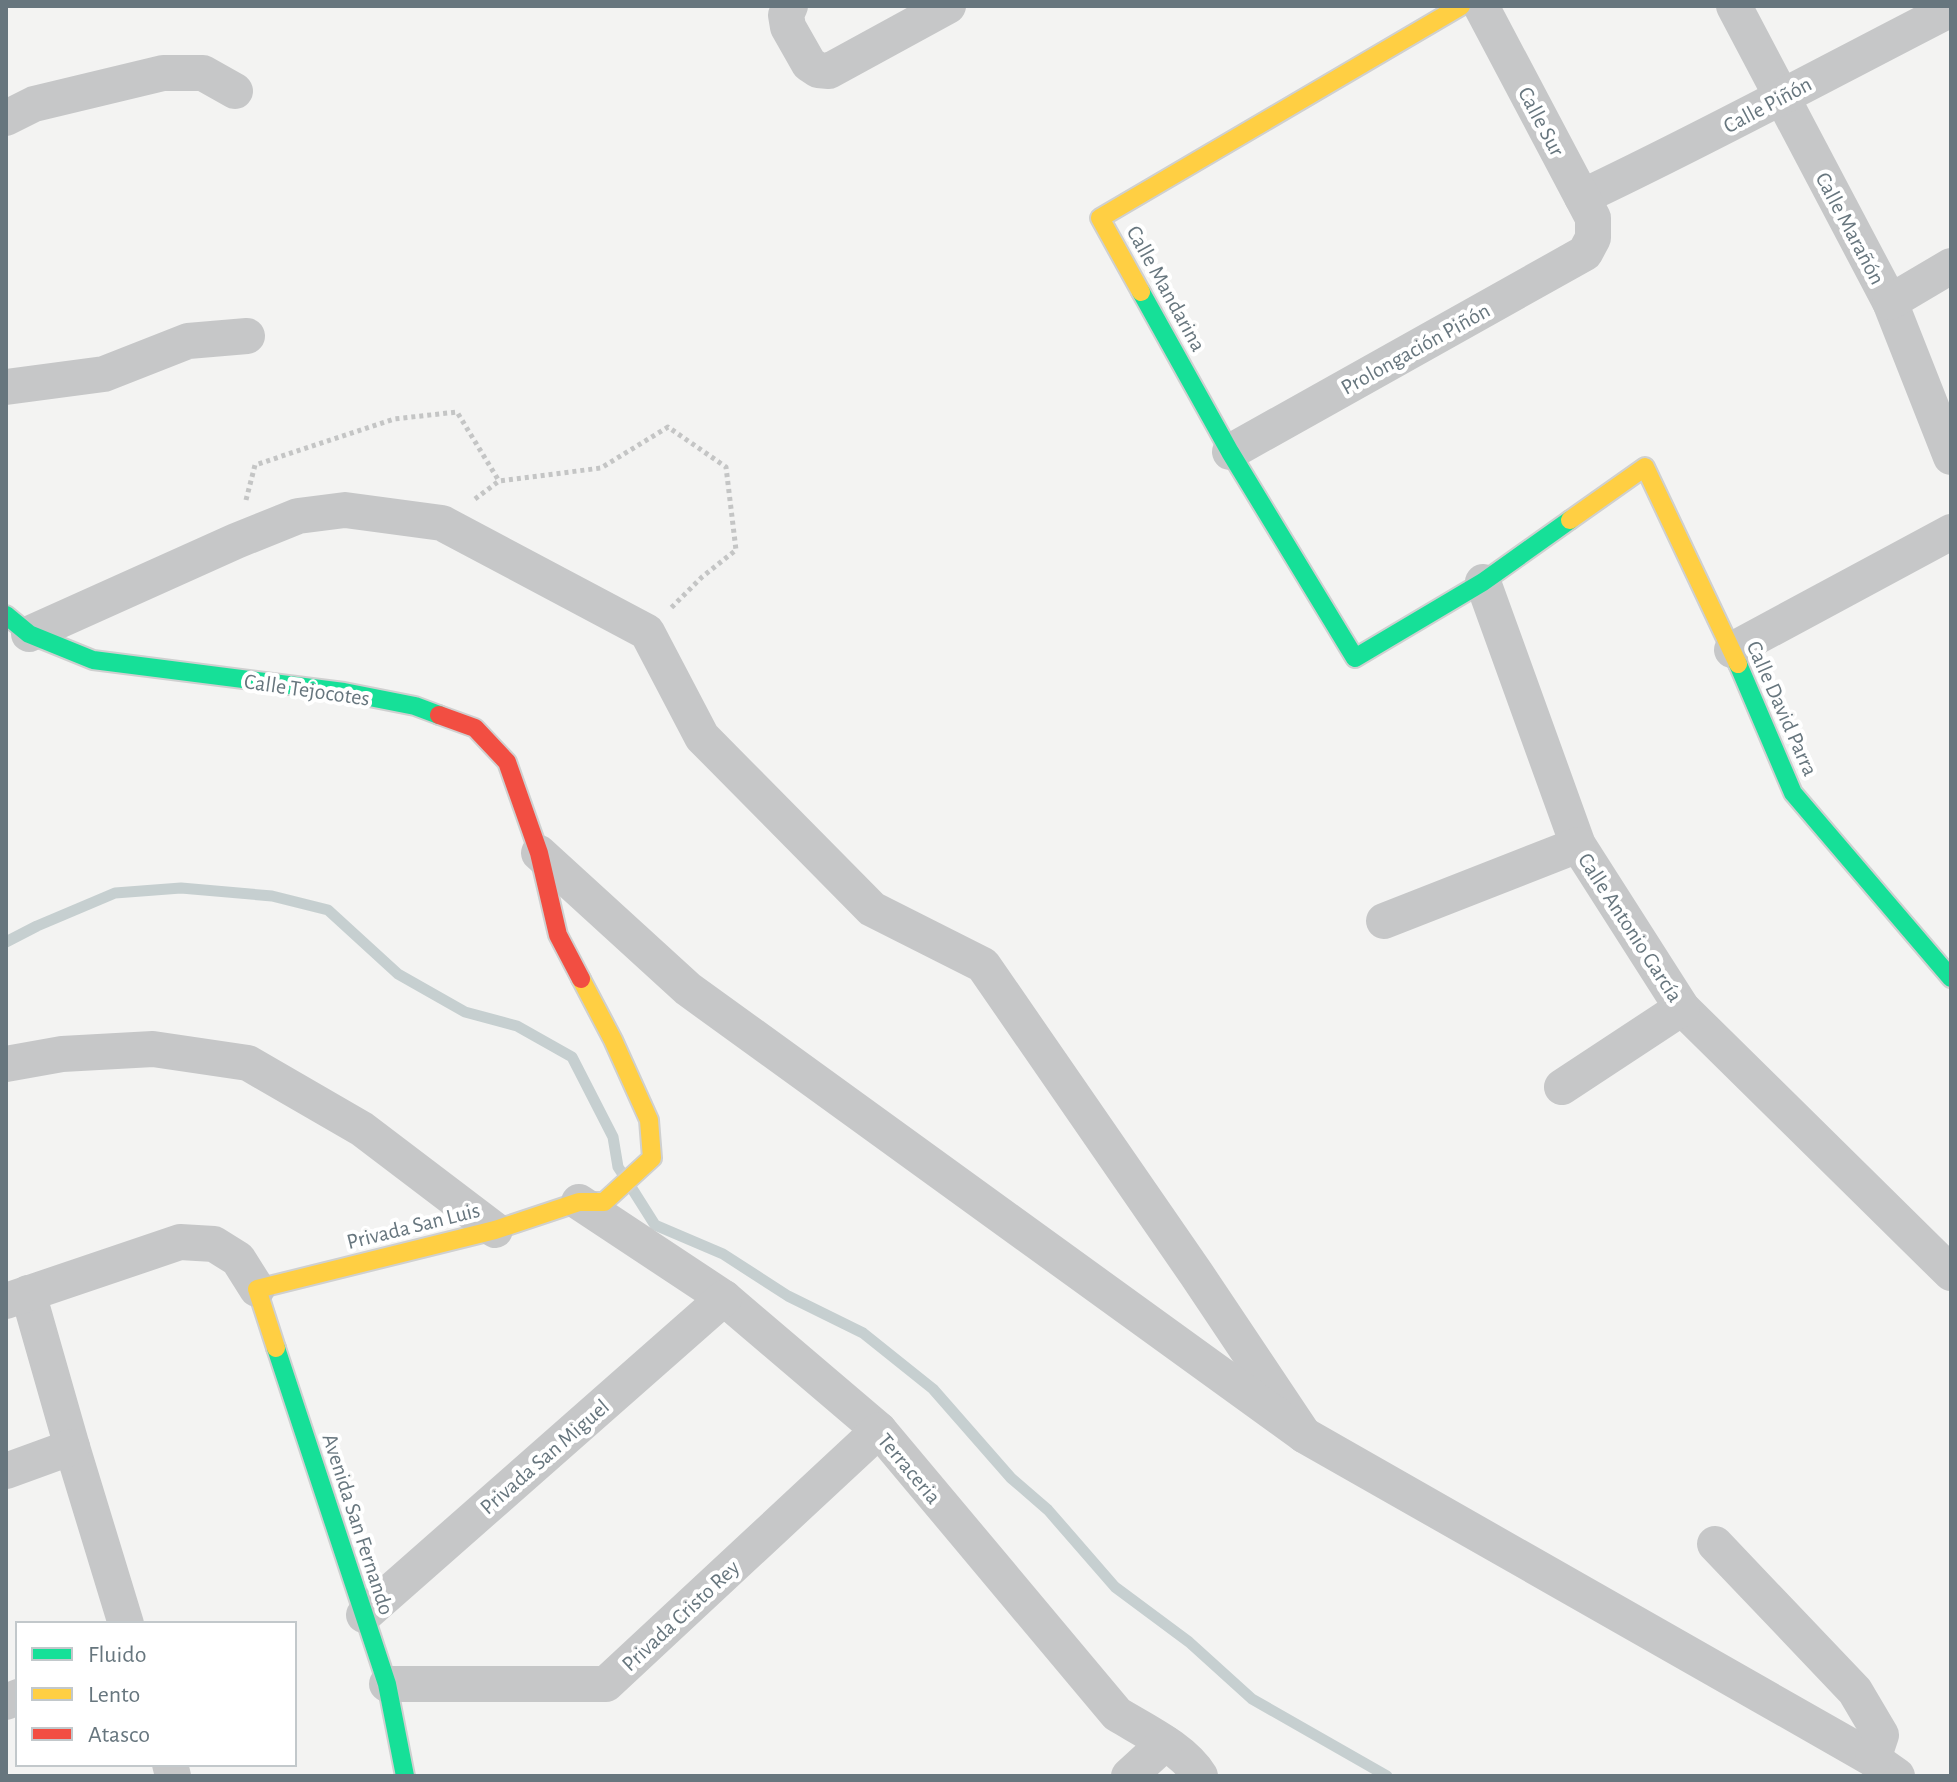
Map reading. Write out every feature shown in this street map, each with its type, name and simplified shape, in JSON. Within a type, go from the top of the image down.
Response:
[{"type":"street","points":[[790,6],[786,15],[788,27],[809,64],[818,70],[829,71],[948,6]]},
{"type":"street","name":"Calle Mandarina","points":[[1461,6],[1100,218],[1230,452],[1355,658],[1483,582]]},
{"type":"street","name":"Calle Sur","points":[[1481,6],[1593,218],[1593,238]]},
{"type":"street","name":"Calle Marañón","points":[[1734,6],[1890,302],[1951,457]]},
{"type":"street","name":"Calle Piñón","points":[[1582,197],[1678,152],[1951,9]]},
{"type":"street","points":[[6,118],[34,104],[163,73],[203,73],[235,91]]},
{"type":"street","name":"Prolongación Piñón","points":[[1230,452],[1585,253],[1593,238]]},
{"type":"street","points":[[1890,302],[1951,266]]},
{"type":"street","points":[[6,387],[104,374],[188,341],[247,336]]},
{"type":"street","name":"Calle David Parra","points":[[1483,582],[1645,467],[1732,650],[1793,793],[1951,978]]},
{"type":"street","points":[[18,624],[298,516],[345,510],[442,523],[647,632],[702,737],[872,909],[983,965],[1304,1435]]},
{"type":"street","points":[[1732,650],[1951,532]]},
{"type":"street","name":"Calle Antonio García","points":[[1483,582],[1578,845],[1682,1008],[1951,1273]]},
{"type":"street","name":"Calle Tejocotes","points":[[18,624],[93,660],[344,692],[415,706],[475,728],[507,762],[539,853],[558,935],[613,1040],[649,1120],[652,1158],[641,1170],[592,1202]]},
{"type":"street","points":[[1384,921],[1578,845]]},
{"type":"street","points":[[539,853],[688,989],[1304,1435],[1885,1768]]},
{"type":"street","points":[[1562,1087],[1682,1008]]},
{"type":"street","points":[[6,1064],[62,1054],[153,1049],[248,1063],[362,1129],[495,1230]]},
{"type":"street","name":"Privada San Luis","points":[[257,1289],[495,1230],[592,1202]]},
{"type":"street","name":"Terraceria","points":[[592,1202],[724,1298],[879,1430],[1117,1714],[1165,1743],[1200,1776]]},
{"type":"street","points":[[125,1622],[72,1447],[17,1297],[180,1242],[214,1244],[238,1259],[257,1289]]},
{"type":"street","name":"Avenida San Fernando","points":[[257,1289],[387,1684],[405,1776]]},
{"type":"street","name":"Privada San Miguel","points":[[364,1615],[724,1298]]},
{"type":"street","name":"Privada Cristo Rey","points":[[387,1684],[606,1684],[879,1430]]},
{"type":"street","points":[[6,1471],[72,1447]]},
{"type":"street","points":[[1715,1544],[1855,1691],[1881,1735],[1885,1768]]},
{"type":"street","points":[[1129,1776],[1165,1743]]},
{"type":"path","points":[[236,541],[255,465],[394,419],[457,412],[499,481],[601,468],[668,427],[726,467],[736,550],[702,577],[647,632]]},
{"type":"waterway","points":[[6,942],[115,893],[181,888],[272,896],[328,910],[398,974],[465,1012],[517,1026],[572,1057],[613,1137],[618,1167],[622,1173]]},
{"type":"waterway","points":[[631,1187],[655,1225],[723,1254],[788,1296],[863,1333],[933,1389],[1011,1478],[1048,1510],[1115,1587],[1189,1642],[1252,1699],[1387,1776]]},
{"type":"traffic: fast","points":[[1141,292],[1230,452],[1355,658],[1483,582],[1570,520]]},
{"type":"traffic: fast","points":[[6,615],[29,634],[93,660],[344,692],[415,706],[439,715]]},
{"type":"traffic: fast","points":[[1738,664],[1793,793],[1951,978]]},
{"type":"traffic: fast","points":[[276,1348],[387,1684],[405,1776]]},
{"type":"traffic: slow","points":[[1141,292],[1100,218],[1461,6]]},
{"type":"traffic: slow","points":[[1570,520],[1645,467],[1738,664]]},
{"type":"traffic: slow","points":[[276,1348],[257,1289],[495,1230],[579,1202],[604,1202],[652,1158],[649,1120],[581,979]]},
{"type":"traffic: jam","points":[[439,715],[475,728],[507,762],[539,853],[558,935],[581,979]]}]
